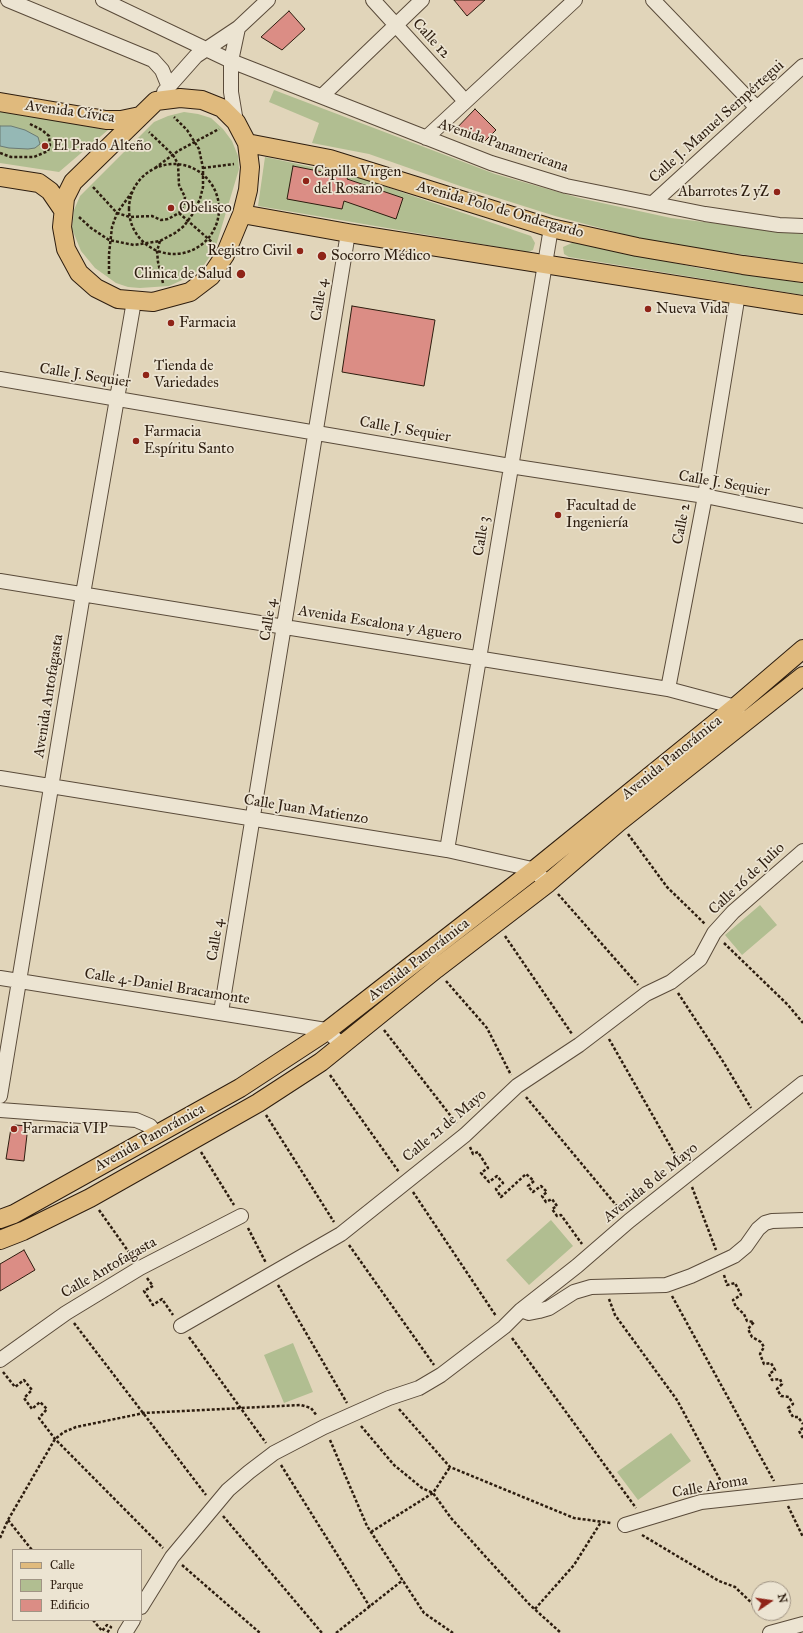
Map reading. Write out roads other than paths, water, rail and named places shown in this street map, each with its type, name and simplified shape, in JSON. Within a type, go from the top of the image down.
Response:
[{"type":"main road","points":[[180,98],[202,100],[222,108],[236,122],[247,143],[250,167],[248,190],[242,214],[225,255],[211,276],[190,292],[152,302],[118,299],[96,288],[80,273],[66,249],[62,227],[70,212],[65,198],[73,182],[156,101],[180,98]]},
{"type":"main road","name":"Avenida Cívica","points":[[0,102],[106,120],[121,120],[140,116]]},
{"type":"main road","name":"Avenida Polo de Ondergardo","points":[[247,143],[330,159],[550,228],[637,247],[743,265],[803,273]]},
{"type":"main road","points":[[0,177],[39,183],[50,191],[70,212]]},
{"type":"main road","points":[[242,214],[348,233],[803,305]]},
{"type":"main road","name":"Avenida Panorámica","points":[[0,1219],[14,1214],[212,1104],[273,1067],[327,1031],[534,870],[734,708],[803,649]]},
{"type":"main road","name":"Avenida Panorámica","points":[[0,1240],[23,1231],[90,1198],[258,1103],[321,1062],[436,969],[548,883],[619,822],[803,676]]},
{"type":"main road","points":[[212,1104],[223,1123]]},
{"type":"street","points":[[8,0],[153,60],[162,70],[169,87]]},
{"type":"street","points":[[156,101],[205,49],[238,28],[268,0]]},
{"type":"street","name":"Calle 12","points":[[373,0],[465,101]]},
{"type":"street","points":[[322,96],[422,0]]},
{"type":"street","points":[[426,138],[575,0]]},
{"type":"street","points":[[653,0],[757,108]]},
{"type":"street","name":"Avenida Panamericana","points":[[110,1],[231,61],[491,163],[566,186],[705,214],[778,225],[803,226]]},
{"type":"street","points":[[236,122],[231,92],[231,61],[238,28]]},
{"type":"street","name":"Calle J. Manuel Sempértegui","points":[[653,203],[803,66]]},
{"type":"street","name":"Calle 3","points":[[447,850],[550,228]]},
{"type":"street","name":"Calle 4","points":[[221,1012],[348,233]]},
{"type":"street","name":"Calle 2","points":[[668,689],[704,496],[738,294]]},
{"type":"street","name":"Avenida Antofagasta","points":[[0,1096],[83,594],[134,301]]},
{"type":"street","name":"Calle J. Sequier","points":[[0,379],[510,466],[704,496],[803,516]]},
{"type":"street","name":"Avenida Escalona y Aguero","points":[[0,581],[668,689],[734,708]]},
{"type":"street","points":[[734,708],[745,723]]},
{"type":"street","name":"Calle Juan Matienzo","points":[[0,778],[447,850],[534,870],[548,883]]},
{"type":"street","name":"Calle 16 de Julio","points":[[714,933],[734,912],[803,851]]},
{"type":"street","name":"Calle 21 de Mayo","points":[[181,1326],[341,1234],[405,1181],[465,1135],[517,1086],[603,1028],[646,994],[671,982],[700,959],[714,933]]},
{"type":"street","name":"Calle 4-Daniel Bracamonte","points":[[0,978],[221,1012],[327,1031]]},
{"type":"street","points":[[327,1031],[342,1046]]},
{"type":"street","name":"Avenida 8 de Mayo","points":[[142,1605],[172,1557],[214,1506],[228,1490],[274,1453],[352,1414],[389,1398],[419,1388],[441,1375],[504,1327],[521,1310],[591,1254],[629,1221],[688,1176],[756,1119],[803,1083]]},
{"type":"street","points":[[0,1110],[136,1120],[150,1126],[156,1134]]},
{"type":"street","name":"Calle Antofagasta","points":[[0,1360],[66,1313],[140,1268],[242,1216]]},
{"type":"street","points":[[521,1310],[529,1313],[549,1308],[574,1292],[591,1287],[666,1285],[722,1263],[734,1256],[746,1246],[758,1229],[765,1223],[772,1221],[803,1220]]},
{"type":"street","name":"Calle Aroma","points":[[625,1525],[701,1502],[730,1498],[782,1495],[803,1491]]},
{"type":"street","points":[[125,1633],[132,1621]]},
{"type":"street","points":[[770,1633],[803,1624]]},
{"type":"water","points":[[0,126],[11,126],[25,130],[38,137],[40,144],[35,148],[28,149],[0,146]]},
{"type":"place","name":"El Prado Alteño","points":[[45,146]]},
{"type":"place","name":"Capilla Virgen del Rosario","points":[[306,181]]},
{"type":"place","name":"Abarrotes Z yZ","points":[[777,192]]},
{"type":"place","name":"Obelisco","points":[[171,208]]},
{"type":"place","name":"Registro Civil","points":[[300,251]]},
{"type":"place","name":"Socorro Médico","points":[[322,256]]},
{"type":"place","name":"Clinica de Salud","points":[[241,274]]},
{"type":"place","name":"Nueva Vida","points":[[648,309]]},
{"type":"place","name":"Farmacia","points":[[171,323]]},
{"type":"place","name":"Tienda de Variedades","points":[[146,375]]},
{"type":"place","name":"Farmacia Espíritu Santo","points":[[136,441]]},
{"type":"place","name":"Facultad de Ingeniería","points":[[558,515]]},
{"type":"place","name":"Farmacia VIP","points":[[14,1129]]}]
